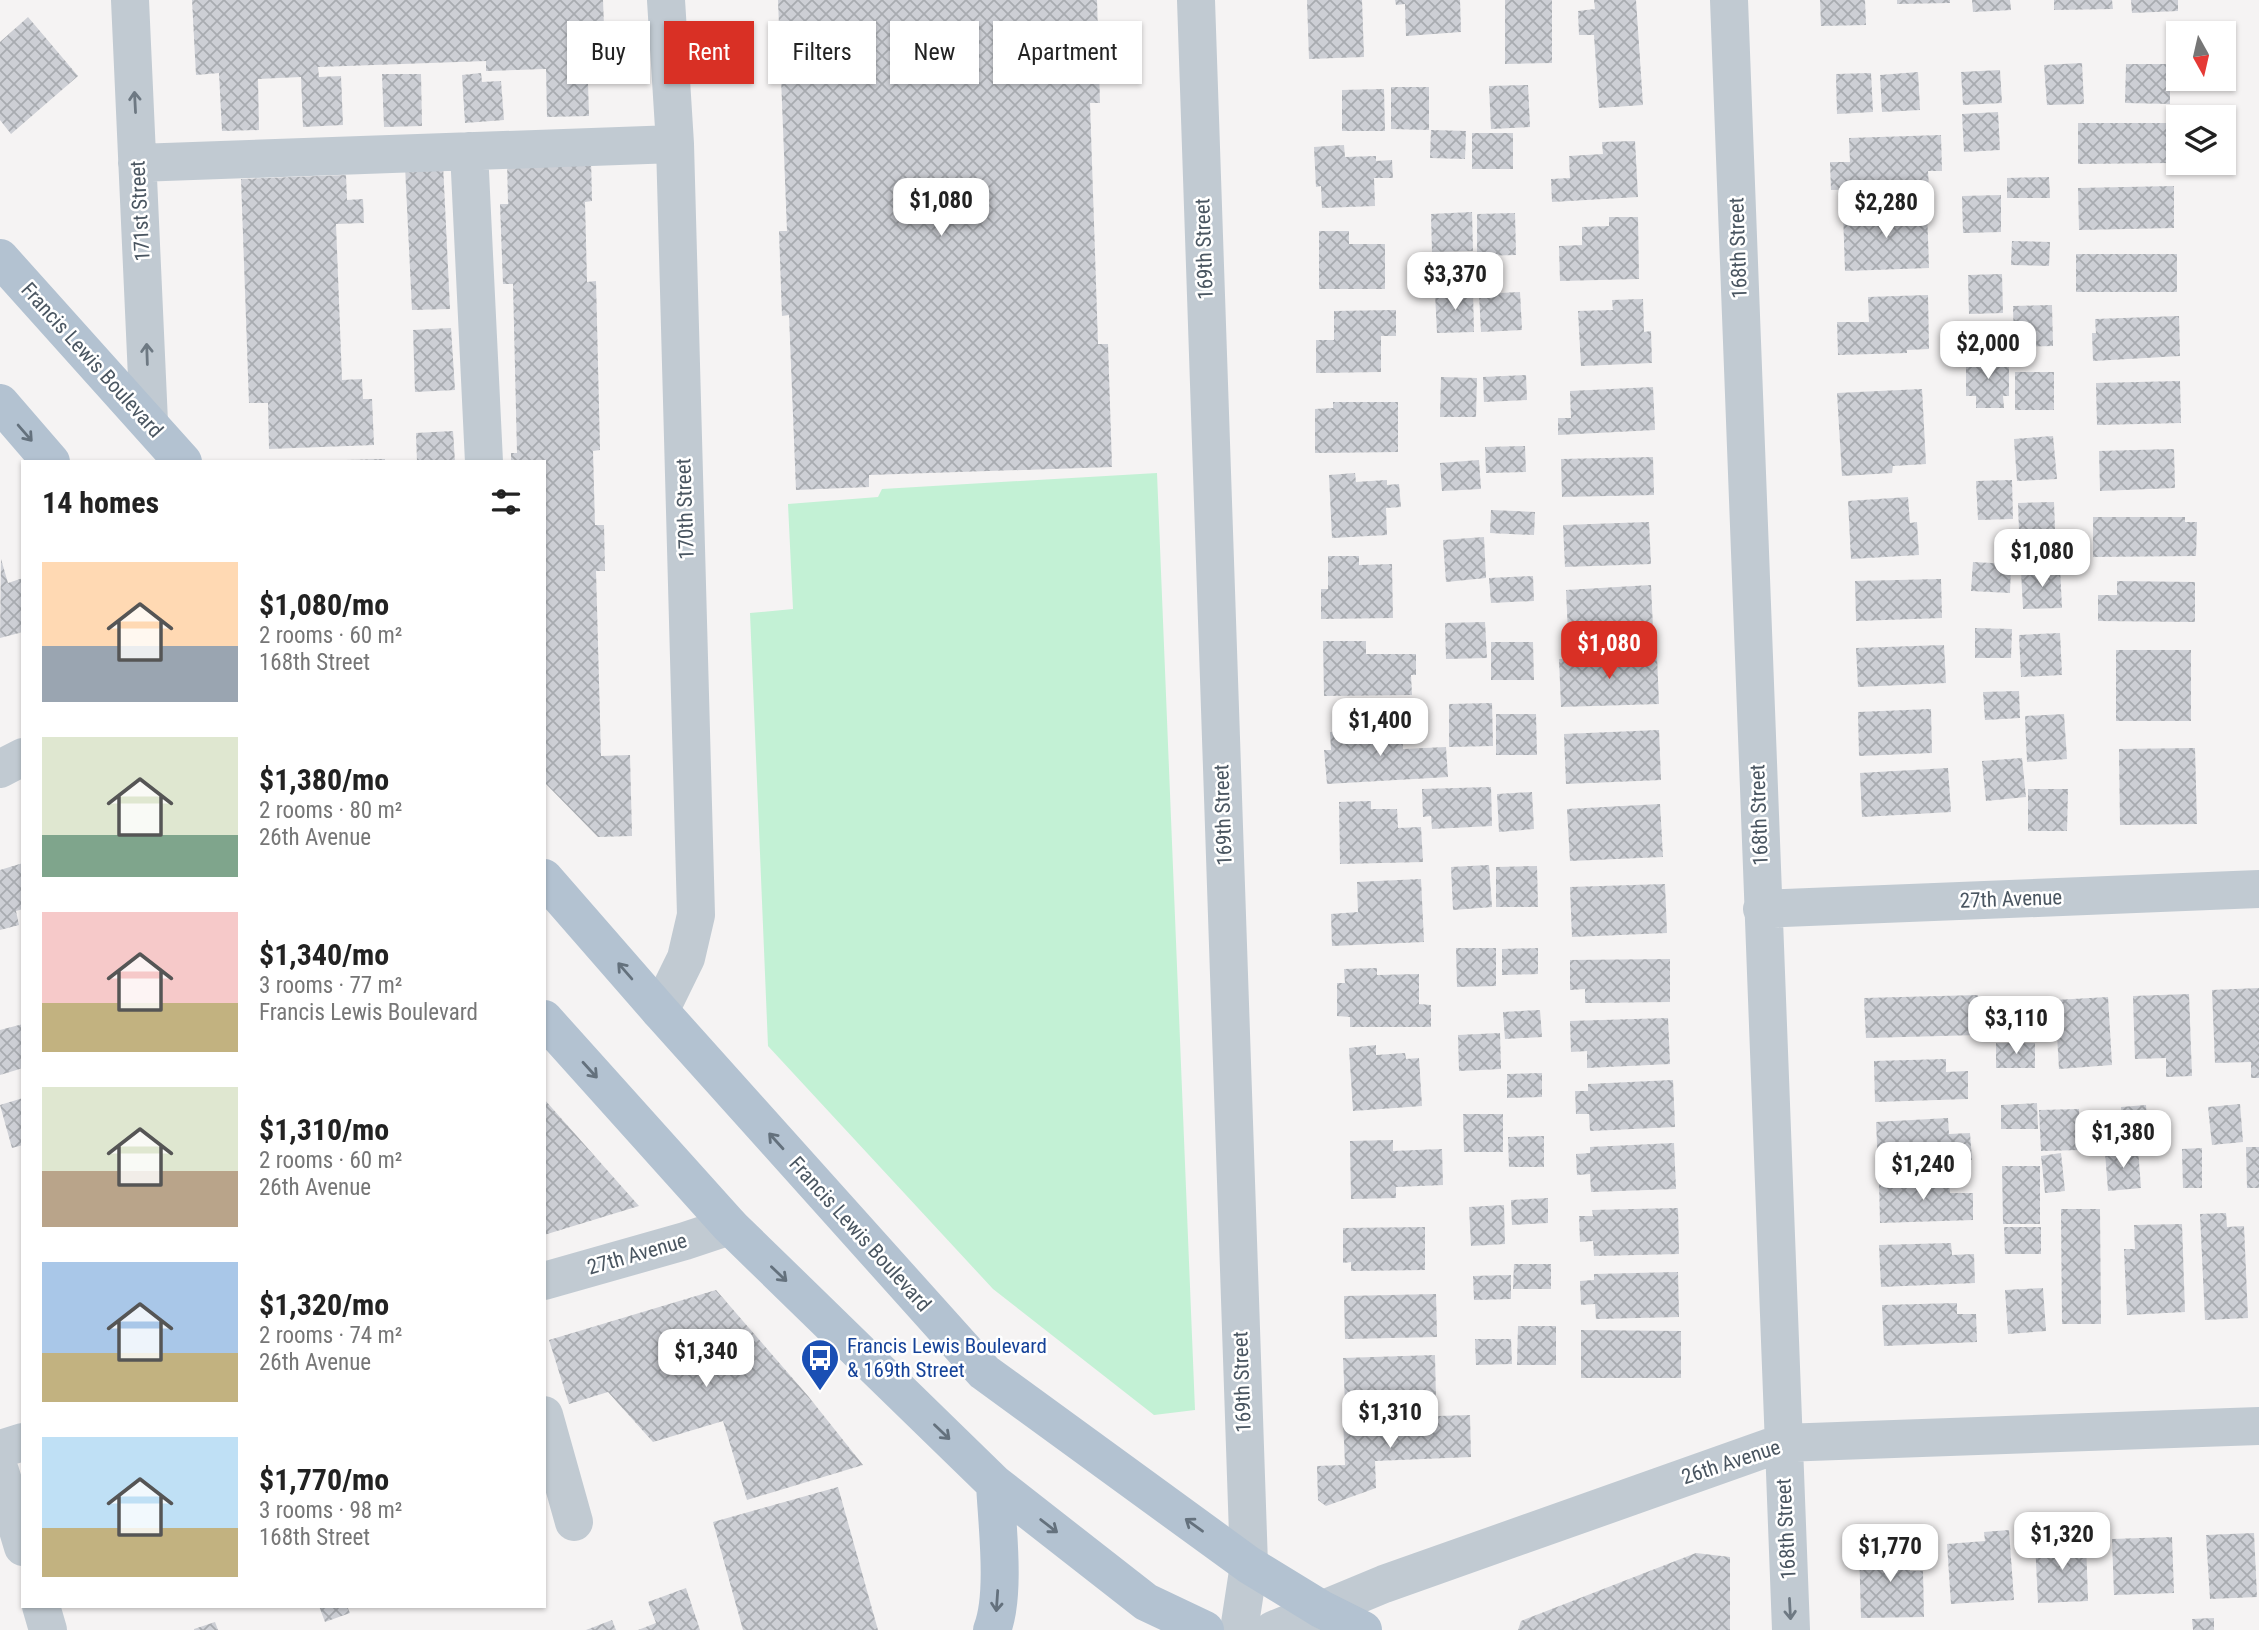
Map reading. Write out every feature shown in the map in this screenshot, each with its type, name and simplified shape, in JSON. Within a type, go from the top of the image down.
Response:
[{"type":"main road","name":"Francis Lewis Boulevard","points":[[0,258],[181,460]]},
{"type":"main road","points":[[0,403],[49,460]]},
{"type":"main road","name":"Francis Lewis Boulevard","points":[[546,880],[984,1372],[1249,1566],[1321,1609],[1363,1630]]},
{"type":"main road","points":[[546,1021],[730,1226],[995,1484],[1146,1602],[1205,1630]]},
{"type":"main road","points":[[992,1630],[996,1620],[1000,1567],[995,1484]]},
{"type":"street","name":"171st Street","points":[[130,0],[149,422]]},
{"type":"street","name":"170th Street","points":[[660,1011],[686,958],[696,915],[675,144],[666,0]]},
{"type":"street","name":"169th Street","points":[[1196,0],[1249,1566],[1239,1630]]},
{"type":"street","name":"168th Street","points":[[1729,0],[1791,1630]]},
{"type":"street","points":[[137,163],[675,144]]},
{"type":"street","points":[[469,152],[484,460]]},
{"type":"street","points":[[0,769],[21,758]]},
{"type":"street","name":"27th Avenue","points":[[1762,909],[2259,889]]},
{"type":"street","name":"27th Avenue","points":[[546,1280],[730,1226]]},
{"type":"street","points":[[546,1422],[574,1522]]},
{"type":"street","name":"26th Avenue","points":[[1273,1630],[1410,1575],[1782,1443],[2259,1426]]},
{"type":"street","points":[[0,1449],[21,1443]]},
{"type":"street","points":[[0,1471],[21,1540]]},
{"type":"street","points":[[42,1608],[48,1630]]},
{"type":"green space","points":[[1157,473],[1195,1410],[1154,1415],[993,1289],[768,1046],[750,613],[793,609],[788,504],[878,497],[882,489]]},
{"type":"building","points":[[192,0],[603,0],[604,21],[567,21],[567,84],[588,84],[589,116],[547,117],[546,69],[486,71],[486,61],[318,67],[319,77],[341,76],[343,125],[303,127],[301,77],[278,78],[258,79],[259,130],[222,131],[219,73],[196,75]]},
{"type":"building","points":[[778,0],[1097,0],[1098,21],[993,21],[993,84],[1099,84],[1100,103],[1090,103],[1098,344],[1108,344],[1112,467],[869,475],[869,487],[796,490],[789,315],[782,316],[779,231],[787,231],[781,84],[876,84],[876,21],[779,21]]},
{"type":"building","points":[[1307,0],[1362,0],[1364,57],[1309,59]]},
{"type":"building","points":[[1395,0],[1460,0],[1461,32],[1406,36],[1405,4],[1396,5]]},
{"type":"building","points":[[1505,0],[1552,0],[1552,63],[1505,64]]},
{"type":"building","points":[[1594,0],[1636,0],[1643,105],[1599,108],[1594,35],[1579,35],[1578,11],[1595,9]]},
{"type":"building","points":[[1820,0],[1865,0],[1866,25],[1821,26]]},
{"type":"building","points":[[1897,0],[1950,0],[1950,3],[1897,4]]},
{"type":"building","points":[[1972,0],[2010,0],[2011,10],[1973,12]]},
{"type":"building","points":[[2054,0],[2112,0],[2113,9],[2054,10]]},
{"type":"building","points":[[2131,0],[2178,0],[2178,11],[2132,13]]},
{"type":"building","points":[[28,17],[78,76],[11,134],[0,120],[0,42]]},
{"type":"building","points":[[2082,63],[2084,104],[2047,105],[2044,65]]},
{"type":"building","points":[[2126,64],[2166,64],[2166,91],[2170,91],[2170,104],[2125,103]]},
{"type":"building","points":[[2000,70],[2002,103],[1963,105],[1961,72]]},
{"type":"building","points":[[1918,72],[1920,110],[1882,112],[1880,75]]},
{"type":"building","points":[[481,73],[482,82],[501,81],[504,120],[465,123],[462,75]]},
{"type":"building","points":[[1871,73],[1873,112],[1837,114],[1836,74]]},
{"type":"building","points":[[382,74],[421,74],[422,126],[384,127]]},
{"type":"building","points":[[1528,85],[1530,127],[1491,129],[1489,86]]},
{"type":"building","points":[[1391,87],[1429,87],[1429,130],[1391,129]]},
{"type":"building","points":[[1384,89],[1385,131],[1342,131],[1342,90]]},
{"type":"building","points":[[1998,112],[2000,150],[1964,152],[1962,114]]},
{"type":"building","points":[[2078,123],[2166,123],[2166,163],[2078,164]]},
{"type":"building","points":[[1431,130],[1466,131],[1465,159],[1430,158]]},
{"type":"building","points":[[1472,133],[1513,133],[1513,169],[1472,169]]},
{"type":"building","points":[[1941,135],[1942,171],[1928,171],[1929,188],[1831,190],[1830,162],[1850,162],[1849,138]]},
{"type":"building","points":[[1635,141],[1638,197],[1552,202],[1551,179],[1570,178],[1569,156],[1603,154],[1602,142]]},
{"type":"building","points":[[1344,145],[1345,157],[1376,156],[1376,161],[1392,160],[1393,178],[1374,178],[1375,206],[1322,208],[1321,186],[1316,187],[1314,147]]},
{"type":"building","points":[[591,158],[592,201],[585,202],[587,282],[596,281],[600,450],[593,451],[595,525],[604,525],[605,571],[596,571],[601,756],[630,755],[632,836],[598,837],[546,784],[546,460],[511,460],[511,453],[517,453],[513,284],[503,284],[500,204],[508,204],[507,160]]},
{"type":"building","points":[[443,164],[450,309],[412,310],[405,166]]},
{"type":"building","points":[[346,175],[347,200],[363,199],[364,223],[336,224],[342,380],[362,379],[363,399],[372,399],[374,445],[269,449],[268,403],[249,403],[241,179]]},
{"type":"building","points":[[2049,177],[2050,198],[2007,198],[2007,178]]},
{"type":"building","points":[[2174,186],[2174,228],[2079,230],[2078,188]]},
{"type":"building","points":[[2001,195],[2001,232],[1963,233],[1962,196]]},
{"type":"building","points":[[1927,210],[1929,268],[1845,271],[1843,212]]},
{"type":"building","points":[[1472,212],[1473,251],[1432,252],[1431,214]]},
{"type":"building","points":[[1515,213],[1516,255],[1477,256],[1477,214]]},
{"type":"building","points":[[1609,217],[1638,217],[1639,279],[1560,281],[1559,246],[1582,245],[1582,227],[1609,226]]},
{"type":"building","points":[[1319,231],[1349,231],[1349,244],[1385,244],[1385,289],[1319,289]]},
{"type":"building","points":[[2012,241],[2050,242],[2049,266],[2011,265]]},
{"type":"building","points":[[2076,254],[2177,254],[2177,292],[2076,292]]},
{"type":"building","points":[[2002,274],[2003,313],[1969,314],[1968,275]]},
{"type":"building","points":[[1473,292],[1474,332],[1437,333],[1435,293]]},
{"type":"building","points":[[1520,292],[1522,330],[1481,332],[1479,294]]},
{"type":"building","points":[[1928,295],[1929,349],[1907,350],[1907,353],[1838,355],[1837,322],[1869,322],[1868,297]]},
{"type":"building","points":[[1643,299],[1644,332],[1651,331],[1652,363],[1581,366],[1578,311],[1613,310],[1612,300]]},
{"type":"building","points":[[2052,305],[2053,346],[2014,347],[2013,306]]},
{"type":"building","points":[[1396,310],[1396,336],[1381,336],[1381,372],[1316,373],[1316,340],[1334,340],[1334,311]]},
{"type":"building","points":[[2179,316],[2180,356],[2093,361],[2092,333],[2096,333],[2095,319]]},
{"type":"building","points":[[451,328],[455,390],[415,392],[413,330]]},
{"type":"building","points":[[2009,358],[2009,396],[2003,396],[2004,408],[1976,408],[1976,396],[1966,396],[1966,359]]},
{"type":"building","points":[[2015,372],[2054,372],[2054,410],[2015,410]]},
{"type":"building","points":[[1526,375],[1527,400],[1484,402],[1483,377]]},
{"type":"building","points":[[1441,377],[1477,378],[1476,417],[1440,417]]},
{"type":"building","points":[[2180,381],[2181,423],[2097,425],[2096,383]]},
{"type":"building","points":[[1653,387],[1655,430],[1558,435],[1558,418],[1571,418],[1570,391]]},
{"type":"building","points":[[1922,389],[1926,464],[1893,466],[1892,473],[1842,476],[1837,393]]},
{"type":"building","points":[[1333,402],[1398,402],[1398,452],[1315,453],[1315,409],[1333,408]]},
{"type":"building","points":[[453,431],[455,460],[417,460],[416,433]]},
{"type":"building","points":[[2053,436],[2057,479],[2017,481],[2014,439]]},
{"type":"building","points":[[1525,446],[1526,472],[1486,473],[1485,447]]},
{"type":"building","points":[[2174,449],[2175,488],[2100,491],[2099,451]]},
{"type":"building","points":[[1653,457],[1654,495],[1562,497],[1561,459]]},
{"type":"building","points":[[1479,460],[1481,489],[1442,491],[1440,463]]},
{"type":"building","points":[[1355,473],[1356,482],[1387,480],[1387,485],[1399,484],[1401,507],[1386,508],[1387,535],[1332,538],[1329,475]]},
{"type":"building","points":[[2012,480],[2013,519],[1978,520],[1976,481]]},
{"type":"building","points":[[1908,497],[1910,523],[1917,522],[1919,555],[1851,559],[1848,501]]},
{"type":"building","points":[[2054,502],[2055,529],[2019,531],[2018,503]]},
{"type":"building","points":[[1491,510],[1535,512],[1534,535],[1490,533]]},
{"type":"building","points":[[2093,517],[2185,517],[2185,522],[2197,522],[2196,556],[2093,557]]},
{"type":"building","points":[[1649,522],[1651,564],[1565,567],[1563,525]]},
{"type":"building","points":[[1484,537],[1486,578],[1446,582],[1443,540]]},
{"type":"building","points":[[1328,556],[1359,556],[1359,565],[1392,564],[1393,618],[1321,619],[1321,589],[1328,589]]},
{"type":"building","points":[[1,559],[8,583],[21,579],[21,633],[0,638]]},
{"type":"building","points":[[1973,562],[2011,564],[2010,593],[1971,591]]},
{"type":"building","points":[[2060,568],[2062,608],[2023,609],[2021,570]]},
{"type":"building","points":[[1533,576],[1534,601],[1491,603],[1489,578]]},
{"type":"building","points":[[1941,579],[1942,618],[1856,621],[1855,581]]},
{"type":"building","points":[[2117,581],[2195,582],[2195,622],[2098,621],[2098,595],[2117,595]]},
{"type":"building","points":[[1651,585],[1653,628],[1568,633],[1566,590]]},
{"type":"building","points":[[1485,622],[1487,658],[1446,659],[1445,623]]},
{"type":"building","points":[[1975,628],[2012,629],[2011,658],[1975,658]]},
{"type":"building","points":[[2060,633],[2062,675],[2021,677],[2019,635]]},
{"type":"building","points":[[1323,641],[1366,641],[1366,654],[1416,654],[1416,675],[1411,675],[1412,695],[1324,696]]},
{"type":"building","points":[[1491,642],[1533,642],[1534,680],[1491,680]]},
{"type":"building","points":[[1944,645],[1946,683],[1858,687],[1856,648]]},
{"type":"building","points":[[2116,650],[2191,650],[2191,721],[2116,721]]},
{"type":"building","points":[[1657,656],[1659,704],[1561,707],[1559,659]]},
{"type":"building","points":[[2019,691],[2020,718],[1985,720],[1983,692]]},
{"type":"building","points":[[1492,703],[1493,746],[1449,747],[1449,704]]},
{"type":"building","points":[[1931,709],[1932,753],[1859,756],[1858,712]]},
{"type":"building","points":[[1496,714],[1536,714],[1537,755],[1496,755]]},
{"type":"building","points":[[2064,714],[2067,759],[2027,762],[2025,716]]},
{"type":"building","points":[[1402,727],[1403,749],[1446,747],[1448,777],[1327,784],[1324,750],[1331,750],[1330,732]]},
{"type":"building","points":[[1659,730],[1661,780],[1566,784],[1564,734]]},
{"type":"building","points":[[2195,748],[2197,824],[2120,825],[2119,749]]},
{"type":"building","points":[[2022,758],[2026,797],[1986,801],[1982,761]]},
{"type":"building","points":[[1948,768],[1951,812],[1862,817],[1860,773]]},
{"type":"building","points":[[1491,787],[1492,826],[1432,829],[1431,816],[1423,817],[1422,789]]},
{"type":"building","points":[[2028,789],[2068,789],[2067,831],[2028,831]]},
{"type":"building","points":[[1532,792],[1534,829],[1499,832],[1497,794]]},
{"type":"building","points":[[1371,801],[1371,809],[1397,809],[1398,828],[1421,827],[1423,862],[1340,864],[1339,802]]},
{"type":"building","points":[[1660,804],[1663,857],[1570,861],[1567,809]]},
{"type":"building","points":[[21,864],[21,910],[16,911],[19,925],[0,930],[0,870]]},
{"type":"building","points":[[1489,865],[1492,907],[1453,910],[1451,867]]},
{"type":"building","points":[[1537,866],[1538,907],[1496,907],[1496,867]]},
{"type":"building","points":[[1421,879],[1424,942],[1332,946],[1331,914],[1358,912],[1357,882]]},
{"type":"building","points":[[1665,884],[1667,933],[1572,937],[1570,887]]},
{"type":"building","points":[[1456,948],[1496,948],[1496,986],[1457,987]]},
{"type":"building","points":[[1538,948],[1538,974],[1502,975],[1502,949]]},
{"type":"building","points":[[1670,959],[1670,1002],[1585,1003],[1585,989],[1570,990],[1570,960]]},
{"type":"building","points":[[1377,968],[1377,975],[1419,974],[1419,1004],[1431,1005],[1431,1027],[1350,1027],[1350,1017],[1337,1016],[1337,983],[1345,983],[1344,969]]},
{"type":"building","points":[[2259,988],[2259,1078],[2251,1078],[2251,1062],[2215,1063],[2212,990]]},
{"type":"building","points":[[2189,994],[2192,1076],[2166,1077],[2166,1058],[2135,1059],[2133,996]]},
{"type":"building","points":[[1978,995],[1979,1035],[1866,1038],[1864,998]]},
{"type":"building","points":[[2108,997],[2112,1065],[2059,1069],[2055,1000]]},
{"type":"building","points":[[1540,1010],[1542,1037],[1505,1039],[1503,1012]]},
{"type":"building","points":[[1668,1018],[1670,1064],[1587,1068],[1587,1051],[1571,1052],[1570,1021]]},
{"type":"building","points":[[21,1025],[21,1069],[0,1075],[0,1030]]},
{"type":"building","points":[[1500,1033],[1501,1069],[1459,1071],[1458,1035]]},
{"type":"building","points":[[1996,1043],[2035,1043],[2035,1068],[1996,1068]]},
{"type":"building","points":[[1376,1045],[1376,1055],[1405,1053],[1406,1059],[1419,1058],[1422,1106],[1353,1111],[1349,1048]]},
{"type":"building","points":[[1946,1059],[1946,1072],[1968,1071],[1968,1099],[1875,1102],[1874,1061]]},
{"type":"building","points":[[1542,1073],[1542,1097],[1507,1098],[1507,1074]]},
{"type":"building","points":[[1673,1080],[1675,1127],[1590,1131],[1589,1114],[1576,1114],[1575,1091],[1588,1091],[1588,1084]]},
{"type":"building","points":[[21,1099],[21,1146],[12,1148],[0,1105]]},
{"type":"building","points":[[546,1101],[639,1206],[546,1234]]},
{"type":"building","points":[[2037,1103],[2038,1129],[2001,1129],[2001,1105]]},
{"type":"building","points":[[2240,1104],[2243,1142],[2212,1145],[2208,1107]]},
{"type":"building","points":[[2146,1105],[2149,1146],[2124,1148],[2121,1107]]},
{"type":"building","points":[[2079,1109],[2080,1150],[2041,1151],[2039,1110]]},
{"type":"building","points":[[1463,1114],[1503,1114],[1503,1152],[1464,1152]]},
{"type":"building","points":[[1948,1118],[1949,1134],[1970,1133],[1972,1160],[1878,1165],[1876,1122]]},
{"type":"building","points":[[1544,1136],[1544,1167],[1509,1167],[1508,1137]]},
{"type":"building","points":[[1393,1140],[1393,1151],[1442,1149],[1443,1185],[1396,1187],[1396,1198],[1351,1199],[1350,1141]]},
{"type":"building","points":[[1674,1143],[1676,1189],[1591,1192],[1590,1174],[1577,1175],[1576,1154],[1590,1153],[1590,1147]]},
{"type":"building","points":[[2246,1147],[2259,1147],[2259,1188],[2247,1188]]},
{"type":"building","points":[[2202,1148],[2202,1188],[2183,1188],[2182,1149]]},
{"type":"building","points":[[2138,1149],[2141,1188],[2108,1191],[2105,1152]]},
{"type":"building","points":[[2061,1153],[2065,1191],[2045,1193],[2041,1156]]},
{"type":"building","points":[[2002,1166],[2040,1166],[2040,1224],[2003,1224]]},
{"type":"building","points":[[1949,1180],[1950,1193],[1973,1193],[1973,1220],[1880,1223],[1879,1181]]},
{"type":"building","points":[[1548,1198],[1548,1223],[1512,1225],[1511,1200]]},
{"type":"building","points":[[1504,1205],[1505,1244],[1471,1246],[1469,1207]]},
{"type":"building","points":[[1678,1208],[1679,1254],[1594,1256],[1593,1241],[1580,1242],[1579,1216],[1593,1216],[1592,1210]]},
{"type":"building","points":[[2061,1209],[2100,1209],[2101,1324],[2062,1324]]},
{"type":"building","points":[[2226,1213],[2227,1227],[2244,1226],[2248,1318],[2205,1320],[2200,1214]]},
{"type":"building","points":[[2182,1224],[2185,1312],[2127,1315],[2124,1249],[2135,1249],[2134,1225]]},
{"type":"building","points":[[1425,1227],[1425,1270],[1351,1271],[1351,1262],[1343,1263],[1343,1228]]},
{"type":"building","points":[[2004,1227],[2041,1227],[2041,1254],[2005,1254]]},
{"type":"building","points":[[1951,1243],[1952,1255],[1974,1254],[1975,1283],[1881,1287],[1879,1245]]},
{"type":"building","points":[[1514,1264],[1551,1264],[1551,1289],[1513,1289]]},
{"type":"building","points":[[1678,1272],[1679,1317],[1596,1319],[1595,1304],[1581,1305],[1580,1281],[1594,1280],[1594,1274]]},
{"type":"building","points":[[1511,1275],[1511,1299],[1474,1300],[1473,1276]]},
{"type":"building","points":[[2043,1288],[2046,1331],[2008,1334],[2005,1290]]},
{"type":"building","points":[[716,1290],[808,1396],[863,1465],[747,1500],[723,1421],[653,1442],[608,1392],[569,1404],[549,1340]]},
{"type":"building","points":[[1436,1294],[1437,1337],[1345,1339],[1344,1296]]},
{"type":"building","points":[[1957,1303],[1957,1314],[1976,1314],[1977,1342],[1884,1346],[1882,1305]]},
{"type":"building","points":[[1518,1326],[1556,1326],[1556,1365],[1517,1365]]},
{"type":"building","points":[[1581,1330],[1681,1331],[1681,1378],[1581,1378]]},
{"type":"building","points":[[1475,1339],[1511,1339],[1512,1364],[1476,1365]]},
{"type":"building","points":[[1435,1355],[1436,1400],[1345,1403],[1343,1358]]},
{"type":"building","points":[[1470,1415],[1471,1457],[1375,1461],[1376,1488],[1326,1506],[1318,1500],[1317,1466],[1345,1465],[1343,1419]]},
{"type":"building","points":[[838,1487],[878,1630],[743,1630],[713,1522]]},
{"type":"building","points":[[2009,1530],[2014,1600],[1951,1604],[1947,1544],[1985,1541],[1984,1532]]},
{"type":"building","points":[[2254,1533],[2257,1597],[2210,1599],[2206,1535]]},
{"type":"building","points":[[2172,1537],[2174,1593],[2114,1595],[2112,1539]]},
{"type":"building","points":[[2086,1541],[2088,1601],[2038,1603],[2035,1542]]},
{"type":"building","points":[[1910,1546],[1910,1571],[1923,1571],[1924,1617],[1861,1618],[1859,1547]]},
{"type":"building","points":[[1696,1553],[1730,1557],[1730,1630],[1518,1630],[1521,1621]]},
{"type":"building","points":[[686,1588],[700,1630],[638,1630],[656,1623],[648,1602]]},
{"type":"building","points":[[320,1608],[348,1608],[350,1613],[325,1622]]},
{"type":"building","points":[[2214,1618],[2214,1630],[2193,1630],[2192,1619]]},
{"type":"building","points":[[612,1620],[616,1630],[586,1630]]},
{"type":"building","points":[[215,1622],[218,1630],[194,1630],[194,1629]]},
{"type":"place","name":"Francis Lewis Boulevard & 169th Street","points":[[820,1392]]}]
